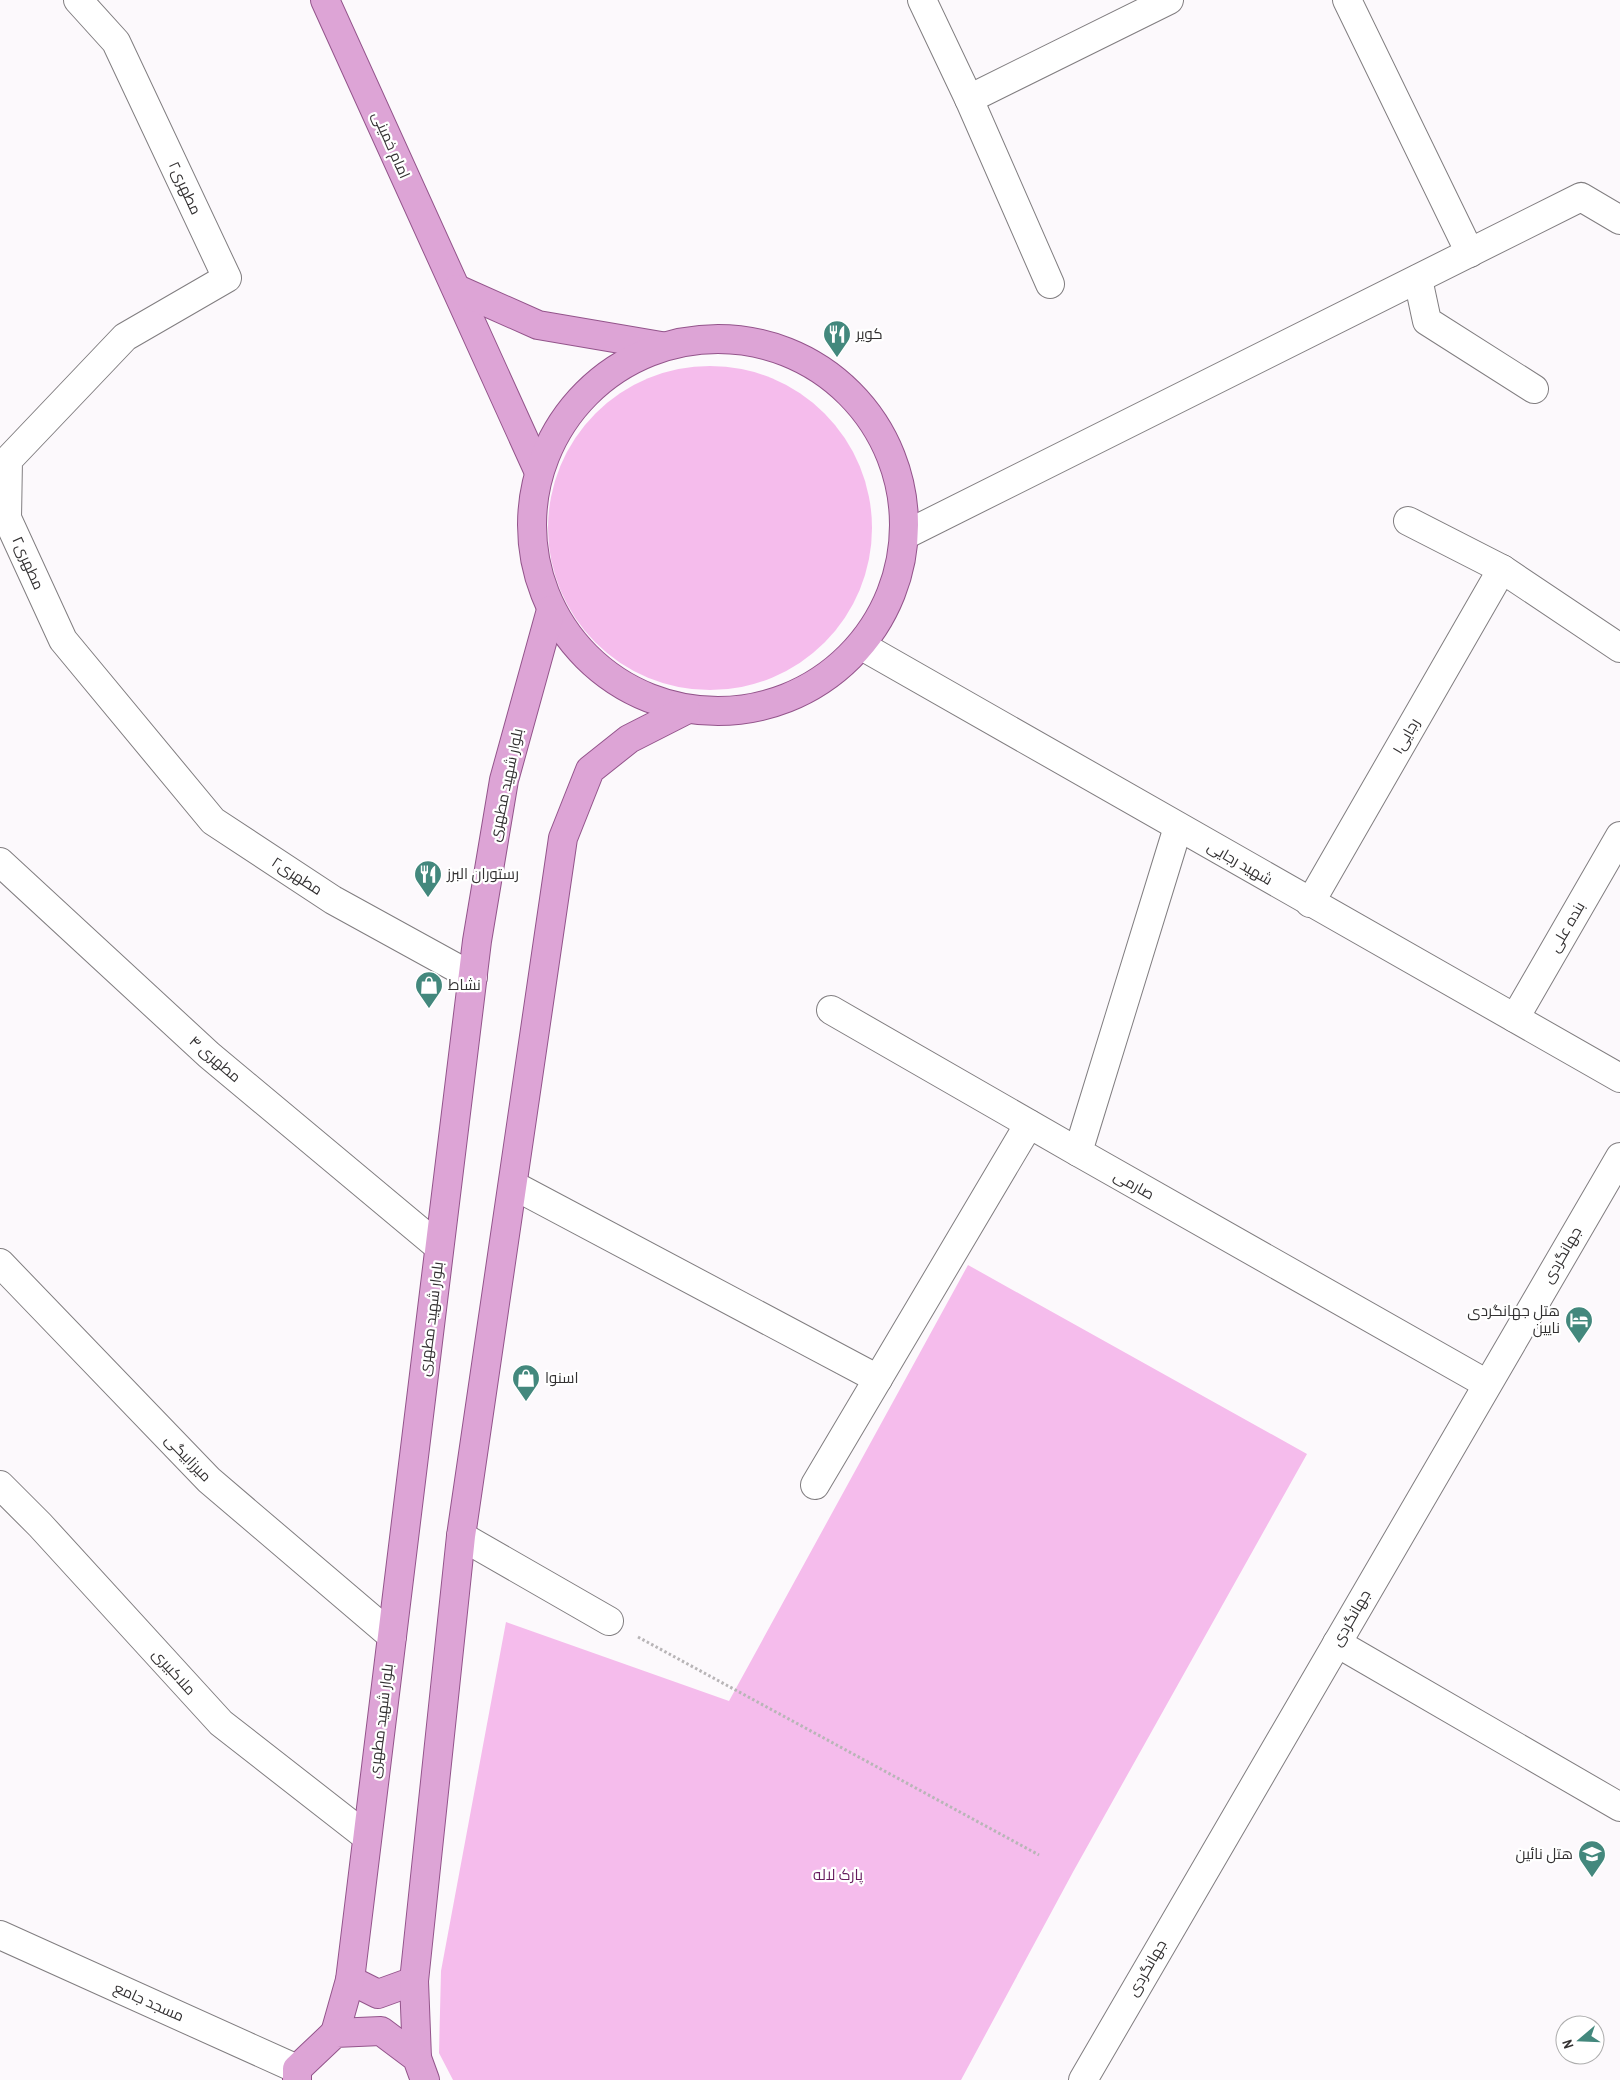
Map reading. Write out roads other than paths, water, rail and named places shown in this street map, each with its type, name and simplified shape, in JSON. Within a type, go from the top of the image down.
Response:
[{"type":"main road","name":"امام خمینی","points":[[325,0],[538,470]]},
{"type":"main road","points":[[457,290],[538,325],[661,346]]},
{"type":"main road","points":[[720,337],[779,348],[832,376],[873,421],[877,428],[898,475],[905,535],[892,594],[862,646],[826,679],[782,702],[735,713],[686,710],[631,692],[585,657],[551,610],[535,565],[530,517],[538,470],[565,416],[607,373],[661,346],[720,337]]},
{"type":"main road","name":"بلوار شهید مطهری","points":[[335,2033],[350,1980],[477,941],[504,780],[551,610]]},
{"type":"main road","points":[[421,2069],[414,1981],[461,1536],[563,838],[590,770],[629,739],[686,710]]},
{"type":"main road","points":[[350,1980],[378,1994],[414,1981]]},
{"type":"main road","points":[[297,2075],[335,2033],[381,2031],[421,2069]]},
{"type":"street","name":"مطهری۲","points":[[78,0],[116,42],[227,278],[126,337],[8,460],[4,521],[62,640],[214,821],[333,900],[473,977]]},
{"type":"street","points":[[922,0],[969,99],[1050,284]]},
{"type":"street","points":[[969,99],[1169,0]]},
{"type":"street","points":[[1347,0],[1470,253]]},
{"type":"street","points":[[905,535],[1581,197],[1620,220]]},
{"type":"street","points":[[1418,279],[1427,321],[1534,389]]},
{"type":"street","points":[[1408,521],[1502,569],[1620,648]]},
{"type":"street","name":"رجایی۱","points":[[1310,903],[1502,569]]},
{"type":"street","name":"شهید رجایی","points":[[862,646],[1178,828],[1620,1078]]},
{"type":"street","points":[[1078,1152],[1178,828]]},
{"type":"street","name":"بنده علی","points":[[1515,1018],[1620,836]]},
{"type":"street","name":"مطهری ۴","points":[[0,862],[209,1055],[440,1247]]},
{"type":"street","name":"صارمی","points":[[831,1010],[1488,1384]]},
{"type":"street","points":[[815,1485],[1029,1124]]},
{"type":"street","name":"جهانگردی","points":[[1082,2080],[1620,1157]]},
{"type":"street","points":[[513,1185],[878,1379]]},
{"type":"street","name":"میرزابیگی","points":[[0,1263],[209,1480],[392,1636]]},
{"type":"street","name":"ملاکبیری","points":[[0,1485],[47,1532],[221,1723],[367,1837]]},
{"type":"street","points":[[461,1536],[609,1621]]},
{"type":"street","points":[[1337,1643],[1620,1807]]},
{"type":"street","name":"مسجد جامع","points":[[0,1935],[297,2075]]},
{"type":"place","name":"کویر","points":[[837,358]]},
{"type":"place","name":"رستوران البرز","points":[[428,898]]},
{"type":"place","name":"نشاط","points":[[429,1009]]},
{"type":"place","name":"هتل جهانگردی نایین","points":[[1579,1344]]},
{"type":"place","name":"اسنوا","points":[[526,1402]]},
{"type":"place","name":"هتل نائین","points":[[1592,1878]]},
{"type":"park label","name":"پارک لاله","points":[[838,1875]]}]
